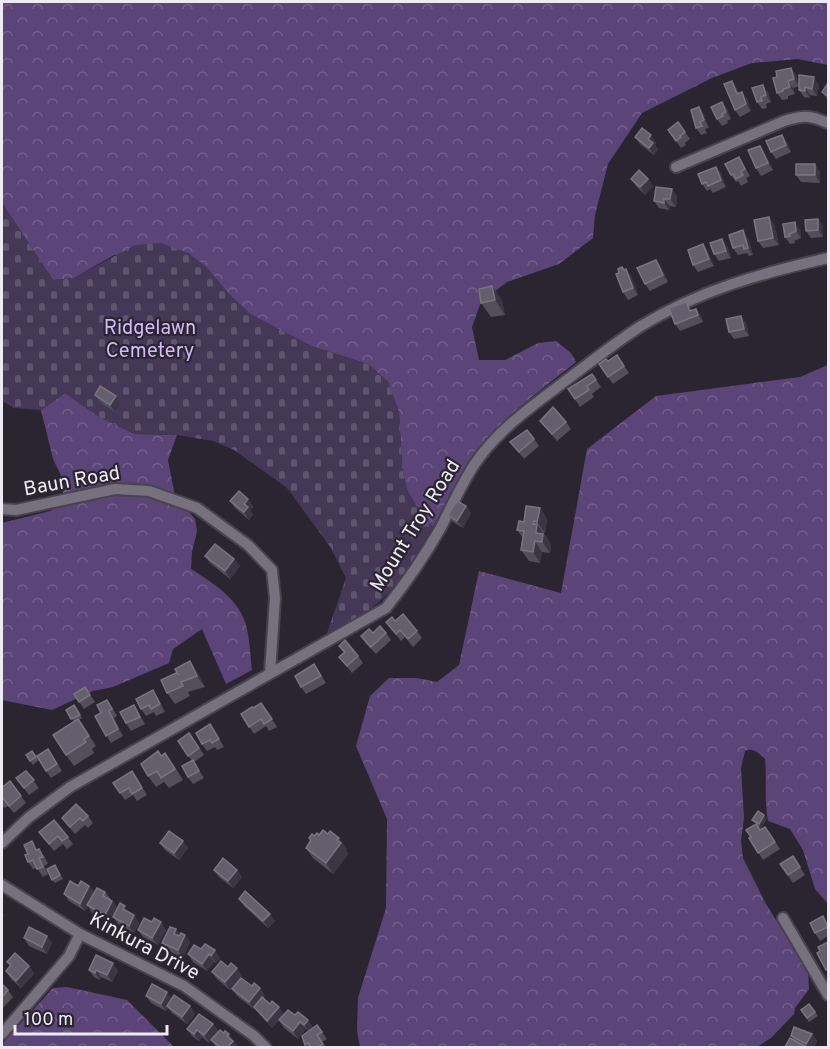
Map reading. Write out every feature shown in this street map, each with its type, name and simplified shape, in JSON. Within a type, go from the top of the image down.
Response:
[{"type":"street","points":[[676,167],[801,115],[811,116],[828,123]]},
{"type":"street","name":"Mount Troy Road","points":[[2,843],[28,818],[70,787],[386,608],[404,586],[433,541],[475,464],[516,418],[623,339],[685,303],[711,291],[767,272],[828,258]]},
{"type":"street","name":"Baun Road","points":[[2,508],[16,510],[115,489],[149,491],[197,508],[248,545],[272,570],[275,598],[270,673]]},
{"type":"street","name":"Kinkura Drive","points":[[2,885],[80,934],[184,986],[266,1047]]},
{"type":"street","points":[[783,918],[828,995]]},
{"type":"street","points":[[2,1034],[69,956],[80,934]]},
{"type":"green space","points":[[2,2],[828,2],[828,65],[798,59],[752,63],[712,78],[642,113],[608,164],[595,215],[593,238],[559,264],[507,282],[481,302],[472,327],[479,360],[505,360],[538,343],[556,341],[571,353],[576,362],[496,429],[463,472],[433,527],[422,515],[407,490],[402,467],[399,412],[388,382],[368,364],[311,346],[250,314],[207,268],[188,253],[114,255],[74,278],[53,280],[2,203]]},
{"type":"green space","name":"Ridgelawn Cemetery","points":[[2,203],[53,280],[74,278],[135,245],[161,243],[188,253],[207,268],[250,314],[311,346],[368,364],[388,382],[399,412],[402,467],[407,490],[422,515],[433,527],[403,575],[381,600],[362,615],[326,636],[346,578],[331,548],[287,488],[234,450],[213,441],[177,435],[135,434],[101,418],[65,393],[41,410],[14,408],[2,401]]},
{"type":"green space","points":[[828,365],[828,904],[815,889],[803,850],[790,829],[768,821],[765,759],[753,750],[745,751],[741,768],[744,818],[741,841],[743,858],[766,904],[808,971],[809,989],[795,1008],[794,1014],[771,1038],[757,1047],[360,1047],[357,1031],[358,998],[386,908],[387,819],[356,746],[370,696],[389,678],[417,678],[437,682],[459,665],[479,571],[561,593],[587,449],[656,396],[800,377]]},
{"type":"green space","points":[[65,393],[101,418],[135,434],[177,435],[168,460],[175,496],[195,519],[197,531],[191,569],[223,591],[241,613],[248,634],[252,670],[226,684],[202,629],[173,649],[169,663],[113,687],[93,691],[52,710],[2,700],[2,523],[50,511],[62,504],[64,482],[53,459],[41,410]]},
{"type":"green space","points":[[67,987],[127,1000],[174,1047],[2,1047],[2,1044],[53,988]]},
{"type":"building","points":[[791,68],[794,79],[788,81],[790,87],[777,93],[773,78],[777,77],[776,71]]},
{"type":"building","points":[[799,75],[814,77],[812,89],[805,87],[805,91],[799,90]]},
{"type":"building","points":[[732,81],[737,94],[742,92],[746,104],[735,110],[724,84]]},
{"type":"building","points":[[828,83],[828,96],[822,92]]},
{"type":"building","points":[[763,85],[766,95],[761,97],[762,101],[757,102],[752,88]]},
{"type":"building","points":[[722,102],[726,112],[717,119],[711,107]]},
{"type":"building","points":[[699,107],[704,120],[700,122],[702,126],[696,128],[691,110]]},
{"type":"building","points":[[678,122],[685,132],[676,141],[668,130]]},
{"type":"building","points":[[642,128],[651,135],[648,139],[653,143],[649,148],[635,137]]},
{"type":"building","points":[[782,135],[786,145],[771,152],[766,141]]},
{"type":"building","points":[[760,146],[768,163],[756,168],[748,150]]},
{"type":"building","points":[[739,157],[745,169],[741,171],[743,175],[736,179],[725,164]]},
{"type":"building","points":[[796,164],[815,164],[815,175],[796,175]]},
{"type":"building","points":[[716,167],[721,180],[708,186],[706,182],[702,184],[698,174]]},
{"type":"building","points":[[639,170],[648,179],[640,187],[631,179]]},
{"type":"building","points":[[656,187],[672,189],[670,199],[664,199],[664,203],[654,201]]},
{"type":"building","points":[[769,217],[773,238],[758,241],[754,220]]},
{"type":"building","points":[[818,219],[818,230],[806,231],[805,220]]},
{"type":"building","points":[[795,222],[796,231],[785,237],[783,224]]},
{"type":"building","points":[[743,230],[748,248],[744,249],[743,245],[733,248],[729,235]]},
{"type":"building","points":[[722,239],[726,251],[714,254],[710,243]]},
{"type":"building","points":[[703,244],[709,259],[693,265],[688,250]]},
{"type":"building","points":[[656,260],[663,275],[645,284],[637,268]]},
{"type":"building","points":[[622,267],[626,269],[633,288],[623,292],[616,274]]},
{"type":"building","points":[[492,286],[495,300],[481,303],[479,289]]},
{"type":"building","points":[[686,302],[690,311],[696,309],[698,315],[675,324],[669,308]]},
{"type":"building","points":[[741,316],[744,329],[729,332],[726,319]]},
{"type":"building","points":[[617,355],[624,366],[608,377],[599,364]]},
{"type":"building","points":[[592,374],[596,380],[587,386],[589,390],[575,399],[568,389]]},
{"type":"building","points":[[100,386],[116,396],[110,405],[95,395]]},
{"type":"building","points":[[553,407],[566,422],[552,434],[540,421]]},
{"type":"building","points":[[527,430],[534,439],[519,452],[510,442]]},
{"type":"building","points":[[239,491],[248,499],[244,504],[248,507],[244,512],[230,501]]},
{"type":"building","points":[[457,501],[466,506],[457,521],[448,515]]},
{"type":"building","points":[[526,506],[540,508],[537,522],[534,521],[533,524],[537,524],[536,533],[543,534],[542,542],[535,541],[533,552],[521,550],[524,531],[517,530],[519,521],[524,522]]},
{"type":"building","points":[[215,544],[234,559],[225,571],[205,556]]},
{"type":"building","points":[[403,614],[417,631],[408,639],[400,630],[396,634],[386,622],[392,617],[395,621]]},
{"type":"building","points":[[380,626],[386,633],[371,647],[361,636],[369,629],[373,633]]},
{"type":"building","points":[[345,640],[358,656],[347,666],[339,657],[345,652],[339,646]]},
{"type":"building","points":[[190,661],[197,676],[181,682],[183,686],[167,693],[161,680],[178,674],[175,669]]},
{"type":"building","points":[[314,664],[321,676],[301,687],[295,676]]},
{"type":"building","points":[[85,687],[90,695],[79,702],[74,694]]},
{"type":"building","points":[[153,690],[160,704],[151,709],[149,705],[141,709],[136,699]]},
{"type":"building","points":[[107,700],[112,709],[109,711],[118,729],[106,736],[95,716],[101,713],[97,705]]},
{"type":"building","points":[[261,703],[272,719],[264,724],[261,719],[249,727],[241,714]]},
{"type":"building","points":[[74,705],[80,715],[71,719],[66,710]]},
{"type":"building","points":[[134,705],[140,717],[126,723],[120,712]]},
{"type":"building","points":[[78,719],[89,736],[84,739],[86,742],[66,755],[53,735]]},
{"type":"building","points":[[210,724],[219,739],[212,743],[210,740],[202,744],[196,733]]},
{"type":"building","points":[[189,733],[199,748],[188,756],[178,741]]},
{"type":"building","points":[[48,749],[57,764],[46,771],[37,756]]},
{"type":"building","points":[[32,751],[36,757],[30,761],[26,755]]},
{"type":"building","points":[[158,751],[161,756],[165,753],[175,769],[161,778],[157,771],[148,776],[141,764]]},
{"type":"building","points":[[193,760],[199,771],[188,777],[182,766]]},
{"type":"building","points":[[26,771],[34,780],[24,788],[16,778]]},
{"type":"building","points":[[132,771],[142,788],[132,794],[129,788],[120,793],[113,783]]},
{"type":"building","points":[[10,781],[21,796],[9,806],[2,799],[2,787]]},
{"type":"building","points":[[76,804],[88,816],[83,821],[80,818],[70,827],[62,818]]},
{"type":"building","points":[[758,811],[764,815],[759,824],[752,820]]},
{"type":"building","points":[[54,820],[68,837],[62,841],[58,836],[49,844],[39,832]]},
{"type":"building","points":[[756,824],[760,830],[765,827],[775,842],[758,853],[746,830]]},
{"type":"building","points":[[323,830],[328,834],[330,831],[339,838],[337,840],[341,843],[326,863],[306,848],[312,834],[319,835]]},
{"type":"building","points":[[169,831],[183,841],[174,853],[160,843]]},
{"type":"building","points":[[32,841],[36,850],[39,849],[43,857],[39,858],[43,867],[37,869],[33,860],[28,862],[25,855],[28,854],[24,845]]},
{"type":"building","points":[[793,856],[800,867],[788,875],[780,864]]},
{"type":"building","points":[[223,858],[237,870],[228,881],[214,870]]},
{"type":"building","points":[[55,865],[60,875],[52,880],[47,869]]},
{"type":"building","points":[[70,881],[78,886],[81,881],[89,886],[80,904],[64,894]]},
{"type":"building","points":[[97,888],[105,892],[103,896],[112,901],[105,915],[87,905]]},
{"type":"building","points":[[245,891],[270,914],[263,921],[239,899]]},
{"type":"building","points":[[120,903],[125,906],[123,909],[134,915],[129,926],[113,917]]},
{"type":"building","points":[[823,916],[828,927],[815,933],[810,923]]},
{"type":"building","points":[[144,918],[152,922],[154,918],[161,922],[152,938],[138,930]]},
{"type":"building","points":[[29,927],[47,936],[42,947],[24,938]]},
{"type":"building","points":[[170,927],[176,929],[174,934],[185,935],[178,950],[162,943]]},
{"type":"building","points":[[828,942],[828,969],[826,970],[817,953],[820,951],[818,947]]},
{"type":"building","points":[[205,944],[215,950],[202,964],[188,954],[194,945],[201,949]]},
{"type":"building","points":[[15,953],[29,966],[16,981],[6,971],[11,965],[7,962]]},
{"type":"building","points":[[96,955],[113,963],[107,975],[96,970],[95,973],[89,970]]},
{"type":"building","points":[[221,961],[228,967],[231,963],[237,968],[225,982],[212,972]]},
{"type":"building","points":[[241,978],[252,986],[254,983],[260,988],[249,1002],[232,989]]},
{"type":"building","points":[[2,984],[8,990],[2,997]]},
{"type":"building","points":[[152,984],[167,992],[161,1004],[146,996]]},
{"type":"building","points":[[174,995],[190,1006],[182,1017],[167,1006]]},
{"type":"building","points":[[262,997],[270,1004],[272,1001],[279,1007],[267,1021],[254,1007]]},
{"type":"building","points":[[809,1004],[815,1012],[807,1018],[801,1010]]},
{"type":"building","points":[[288,1010],[295,1015],[298,1012],[308,1020],[304,1025],[300,1022],[293,1031],[279,1020]]},
{"type":"building","points":[[199,1014],[213,1024],[204,1035],[197,1030],[194,1034],[187,1029]]},
{"type":"building","points":[[317,1025],[322,1032],[317,1035],[323,1044],[318,1047],[311,1047],[308,1043],[305,1045],[302,1036]]},
{"type":"building","points":[[794,1027],[812,1034],[806,1044],[791,1036]]},
{"type":"building","points":[[220,1030],[229,1034],[227,1036],[233,1041],[228,1047],[220,1047],[211,1040]]},
{"type":"building","points":[[790,1038],[806,1047],[785,1047]]}]
